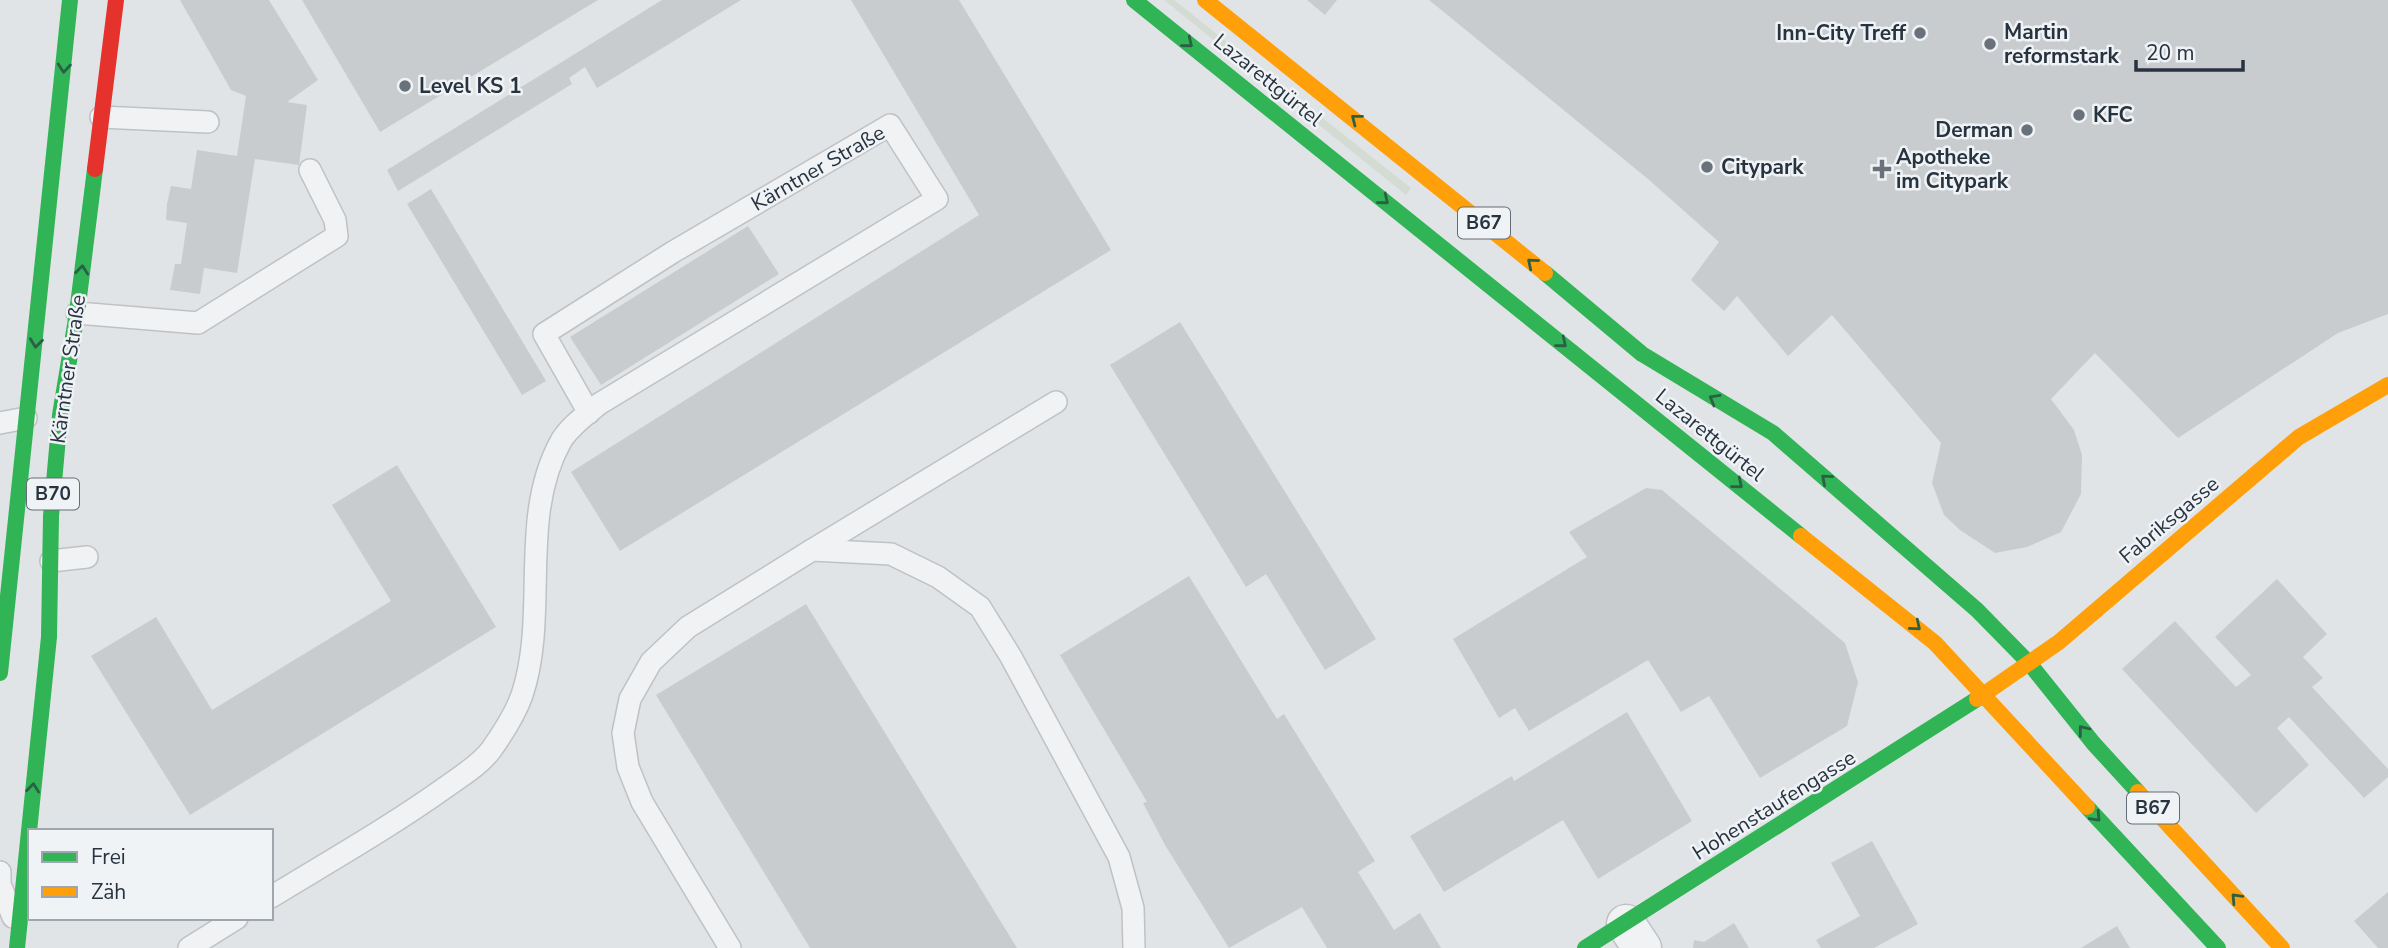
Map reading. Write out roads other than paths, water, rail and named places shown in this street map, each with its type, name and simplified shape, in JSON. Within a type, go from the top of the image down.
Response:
[{"type":"main road","name":"Kärntner Straße","points":[[0,673],[26,418],[46,256],[70,0]]},
{"type":"main road","name":"Kärntner Straße","points":[[30,829],[48,637],[51,516],[60,415],[77,313],[116,0]]},
{"type":"main road","name":"Lazarettgürtel","points":[[1134,0],[1935,643],[2218,948]]},
{"type":"main road","name":"Lazarettgürtel","points":[[1205,0],[1432,180],[1642,354],[1773,433],[1977,610],[2029,663],[2094,744],[2282,948]]},
{"type":"main road","name":"Fabriksgasse","points":[[1983,695],[2059,642],[2299,437],[2388,384]]},
{"type":"main road","name":"Hohenstaufengasse","points":[[1586,948],[1634,936],[1983,695]]},
{"type":"main road","name":"Kärntner Straße","points":[[20,942],[28,855]]},
{"type":"lane","points":[[101,117],[208,122]]},
{"type":"lane","name":"Kärntner Straße","points":[[273,896],[426,801],[466,772],[489,754],[515,714],[532,642],[541,511],[548,472],[562,439],[589,413],[937,199],[890,125],[673,252],[544,334],[589,413]]},
{"type":"lane","points":[[77,313],[198,323],[337,236],[335,220],[310,170]]},
{"type":"lane","points":[[730,948],[642,802],[628,767],[623,733],[630,699],[650,662],[688,627],[1056,402]]},
{"type":"lane","points":[[0,424],[26,418]]},
{"type":"lane","points":[[812,550],[891,554],[938,578],[980,607],[1011,657],[1119,857],[1133,908],[1134,948]]},
{"type":"lane","points":[[51,561],[86,556]]},
{"type":"lane","points":[[0,872],[0,884],[20,942]]},
{"type":"lane","points":[[189,948],[234,920]]},
{"type":"place","name":"Inn-City Treff","points":[[1920,33]]},
{"type":"place","name":"Martin reformstark","points":[[1990,44]]},
{"type":"place","name":"Level KS 1","points":[[405,86]]},
{"type":"place","name":"KFC","points":[[2079,115]]},
{"type":"place","name":"Derman","points":[[2027,130]]},
{"type":"place","name":"Citypark","points":[[1707,167]]},
{"type":"place","name":"Apotheke im Citypark","points":[[1882,169]]}]
